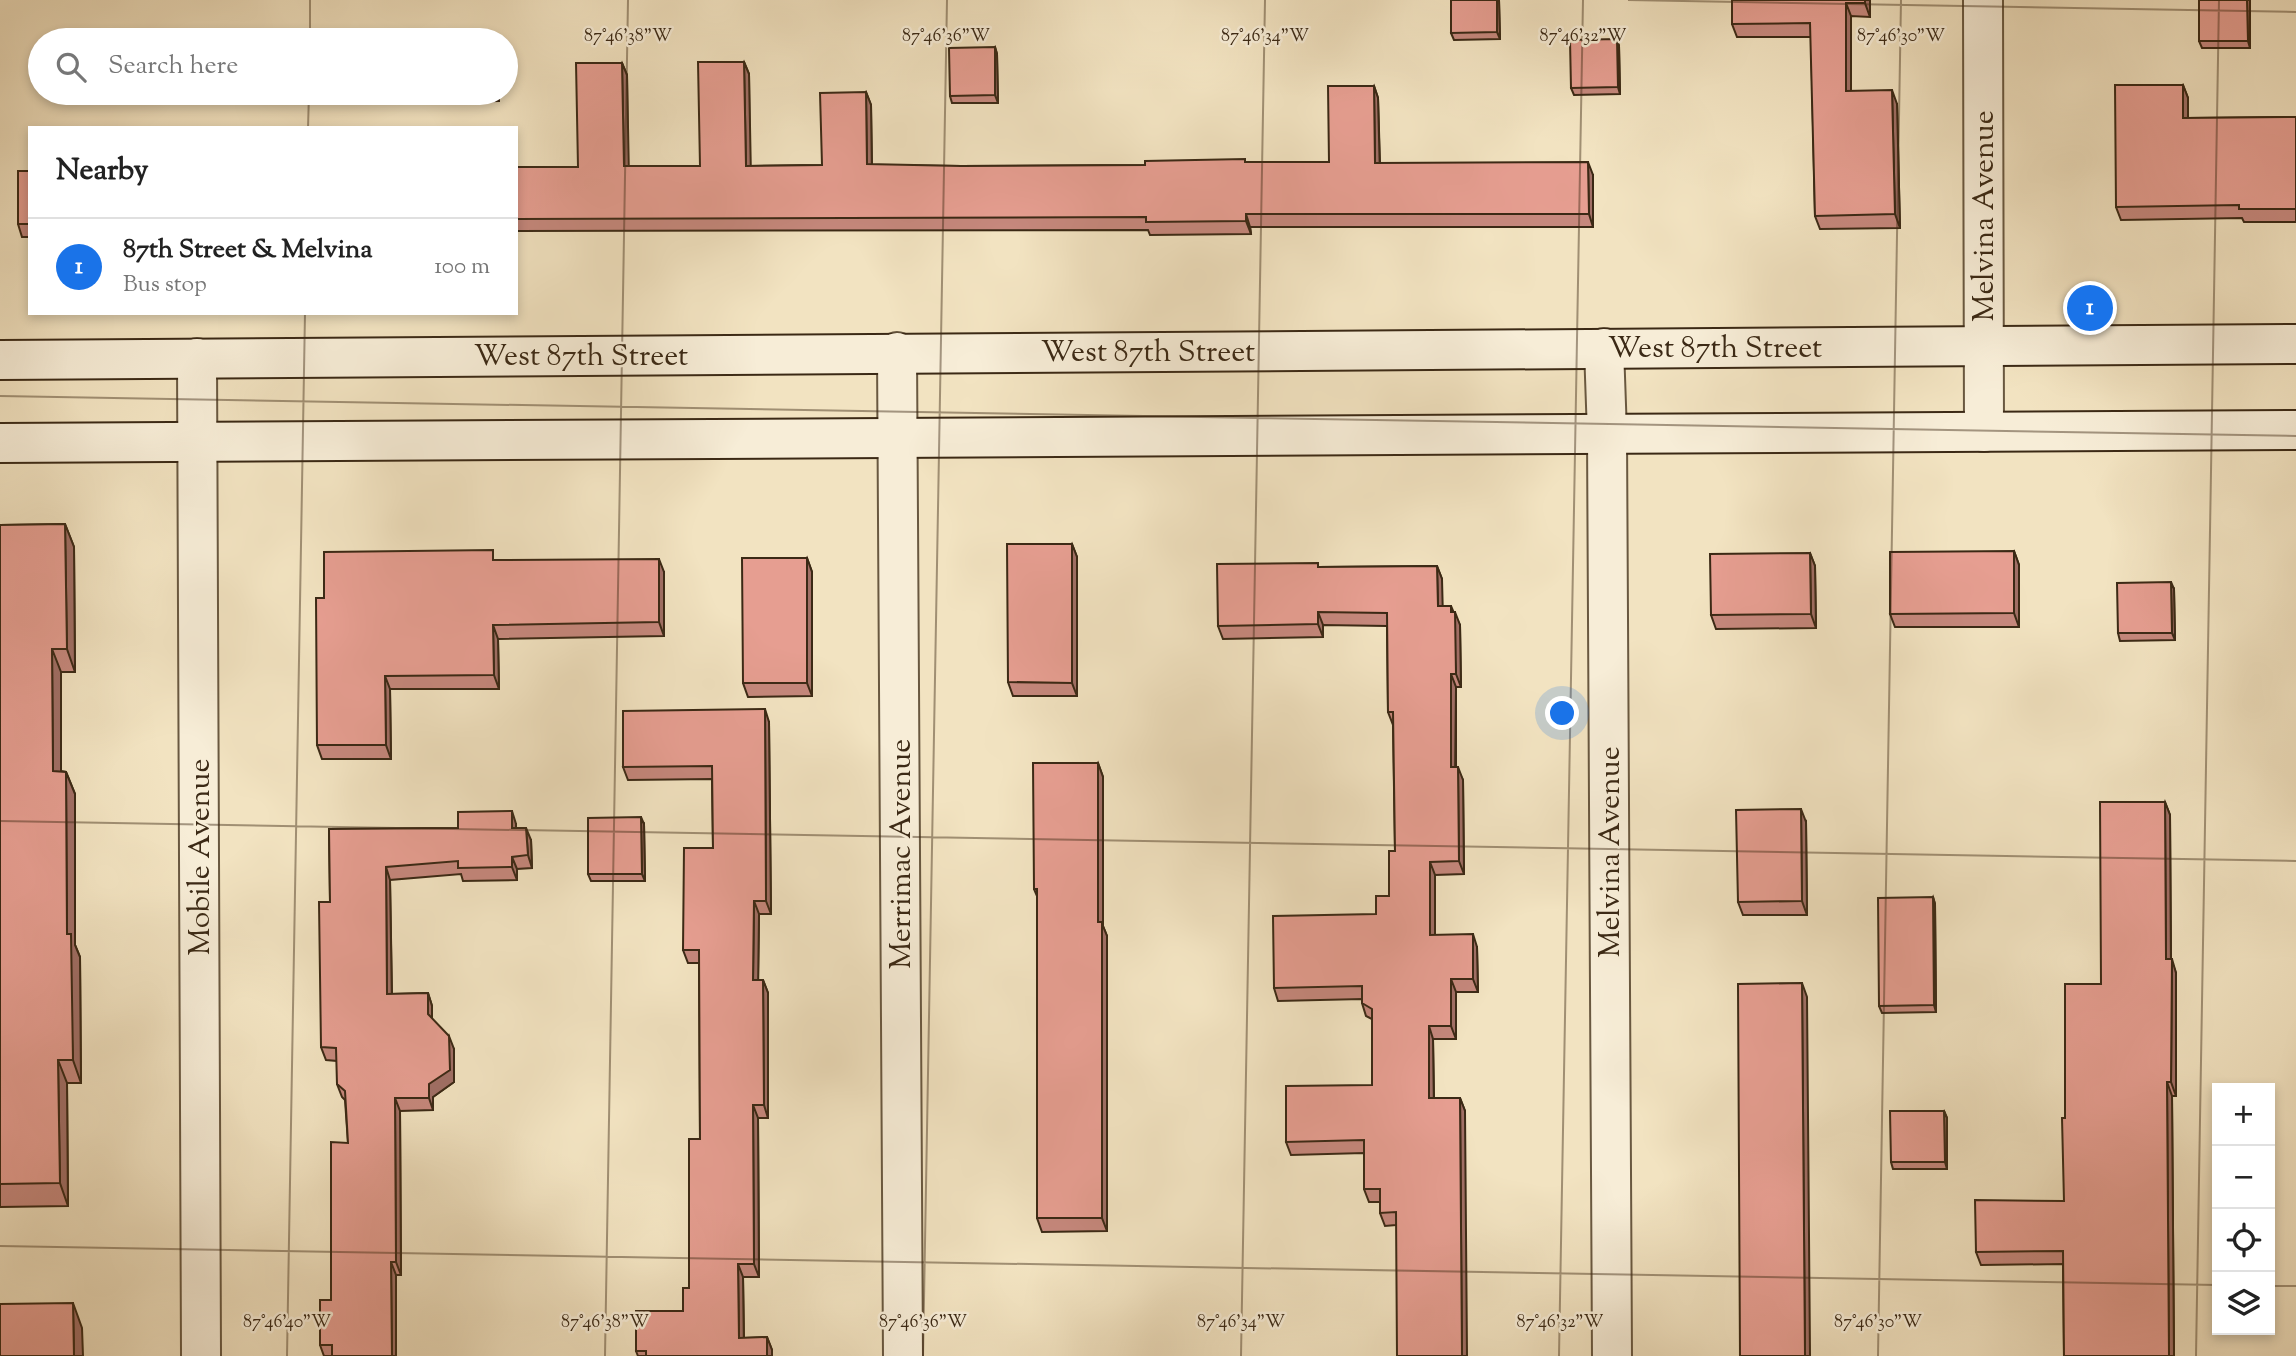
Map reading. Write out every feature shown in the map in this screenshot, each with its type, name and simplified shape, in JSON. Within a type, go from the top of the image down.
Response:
[{"type":"main road","name":"Melvina Avenue","points":[[1983,0],[1984,432]]},
{"type":"main road","name":"West 87th Street","points":[[0,360],[2296,344]]},
{"type":"main road","name":"Melvina Avenue","points":[[1604,348],[1607,433],[1612,1356]]},
{"type":"main road","name":"Merrimac Avenue","points":[[897,352],[903,1356]]},
{"type":"main road","name":"Mobile Avenue","points":[[197,358],[201,1356]]},
{"type":"main road","points":[[0,443],[2296,430]]},
{"type":"building","points":[[1451,0],[1497,0],[1497,32],[1451,33]]},
{"type":"building","points":[[1732,0],[1865,0],[1865,3],[1846,3],[1846,91],[1892,90],[1895,214],[1815,216],[1810,23],[1732,24]]},
{"type":"building","points":[[2199,0],[2247,0],[2248,41],[2199,41]]},
{"type":"building","points":[[1617,39],[1618,87],[1571,88],[1570,40]]},
{"type":"building","points":[[995,47],[995,95],[950,96],[949,48]]},
{"type":"building","points":[[698,62],[744,62],[746,166],[822,165],[820,93],[866,92],[867,164],[1145,165],[1145,161],[1245,159],[1245,162],[1329,162],[1328,86],[1374,86],[1375,163],[1588,162],[1589,214],[1246,214],[1246,221],[1146,222],[1146,217],[518,219],[518,167],[578,167],[576,63],[622,63],[624,166],[700,166]]},
{"type":"building","points":[[2115,85],[2183,85],[2183,118],[2296,117],[2296,209],[2239,209],[2239,205],[2116,207]]},
{"type":"building","points":[[18,171],[28,171],[28,224],[18,224]]},
{"type":"building","points":[[65,524],[67,649],[52,649],[53,771],[66,772],[67,934],[71,934],[73,1060],[58,1060],[60,1183],[0,1184],[0,525]]},
{"type":"building","points":[[1007,544],[1072,544],[1072,683],[1008,682]]},
{"type":"building","points":[[493,550],[493,560],[659,559],[659,622],[493,625],[494,675],[385,676],[386,745],[317,745],[316,598],[324,598],[324,552]]},
{"type":"building","points":[[2014,551],[2014,613],[1890,614],[1890,552]]},
{"type":"building","points":[[1810,553],[1811,614],[1711,615],[1710,554]]},
{"type":"building","points":[[742,558],[807,558],[807,683],[743,683]]},
{"type":"building","points":[[1318,563],[1318,567],[1437,566],[1438,606],[1451,606],[1451,612],[1455,612],[1456,674],[1451,674],[1451,767],[1458,767],[1459,861],[1430,862],[1430,935],[1473,934],[1473,979],[1451,979],[1451,1026],[1429,1026],[1429,1098],[1460,1098],[1462,1356],[1397,1356],[1396,1212],[1380,1213],[1380,1189],[1364,1189],[1364,1140],[1286,1142],[1286,1086],[1372,1085],[1372,1009],[1362,1003],[1362,986],[1274,988],[1273,916],[1376,914],[1376,896],[1389,896],[1389,851],[1395,851],[1393,712],[1388,712],[1387,613],[1318,612],[1318,624],[1218,626],[1217,564]]},
{"type":"building","points":[[2171,582],[2172,633],[2118,633],[2117,583]]},
{"type":"building","points":[[765,709],[766,901],[754,901],[753,980],[763,980],[764,1105],[753,1105],[754,1264],[738,1264],[739,1338],[767,1337],[767,1356],[646,1356],[646,1351],[636,1351],[636,1311],[683,1311],[683,1288],[689,1288],[689,1139],[700,1139],[699,950],[683,950],[684,848],[713,848],[712,766],[623,767],[623,711]]},
{"type":"building","points":[[1033,763],[1098,763],[1098,922],[1102,922],[1102,1218],[1037,1218],[1037,889],[1034,889]]},
{"type":"building","points":[[2100,802],[2165,802],[2166,959],[2172,959],[2171,1082],[2167,1082],[2169,1356],[2064,1356],[2063,1251],[1976,1252],[1975,1200],[2064,1201],[2062,1118],[2065,1118],[2065,984],[2101,984]]},
{"type":"building","points":[[1801,809],[1802,901],[1738,902],[1736,810]]},
{"type":"building","points":[[512,811],[512,828],[526,828],[528,855],[512,857],[512,867],[458,868],[458,861],[386,867],[387,994],[428,993],[428,1014],[449,1036],[450,1070],[429,1084],[429,1098],[395,1098],[396,1262],[391,1262],[392,1356],[332,1356],[332,1345],[320,1345],[320,1300],[331,1300],[331,1142],[348,1143],[345,1091],[337,1084],[336,1048],[321,1047],[319,902],[330,902],[329,829],[458,828],[458,812]]},
{"type":"building","points":[[641,817],[642,874],[588,874],[588,818]]},
{"type":"building","points":[[1933,897],[1934,1005],[1879,1006],[1878,898]]},
{"type":"building","points":[[1802,983],[1805,1356],[1740,1356],[1738,984]]},
{"type":"building","points":[[1890,1111],[1944,1111],[1945,1162],[1891,1162]]},
{"type":"building","points":[[73,1303],[74,1356],[0,1356],[0,1304]]},
{"type":"place","name":"87th Street & Melvina","points":[[2090,308]]}]
